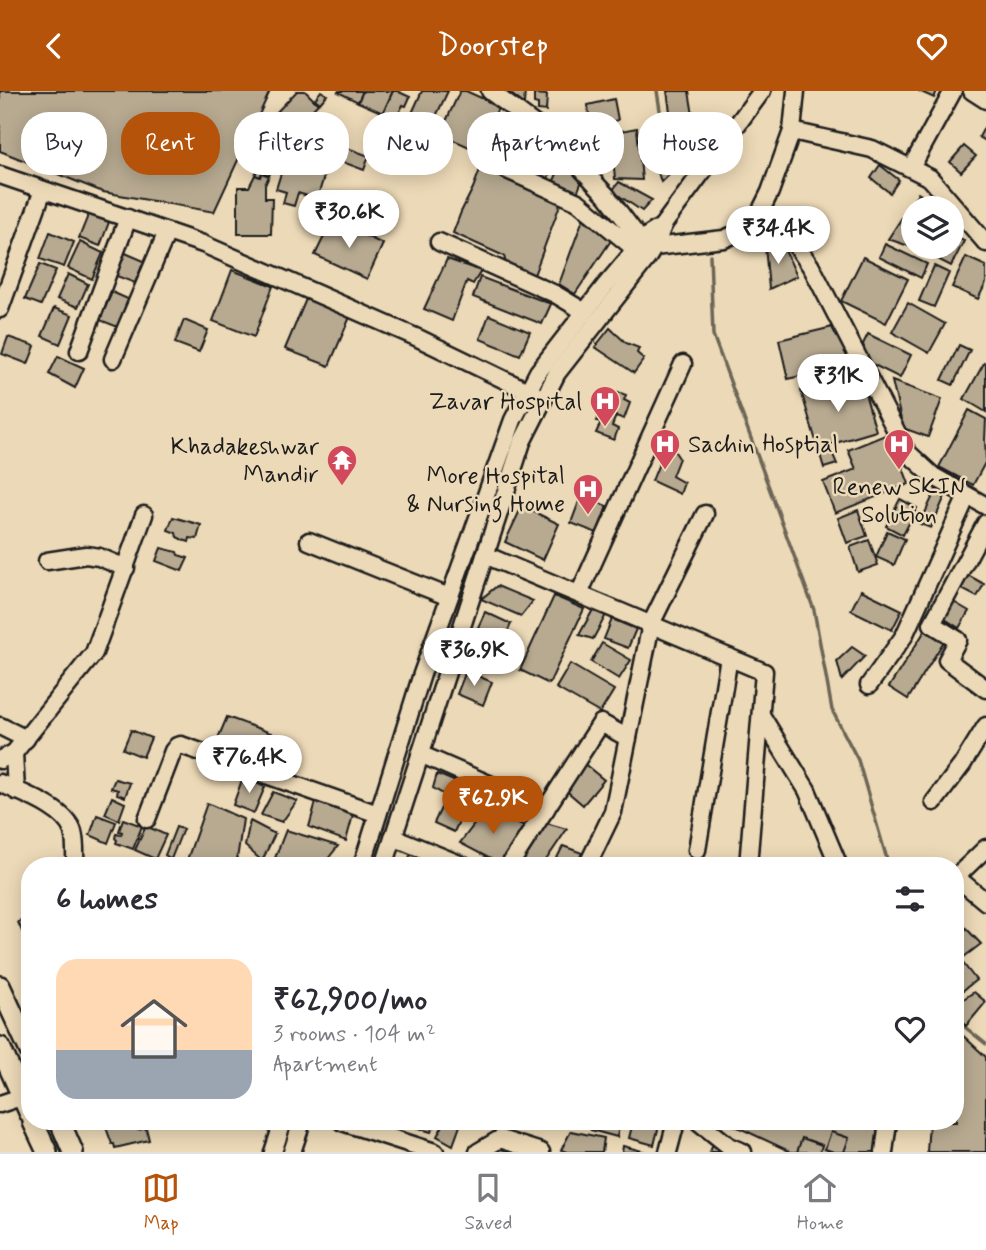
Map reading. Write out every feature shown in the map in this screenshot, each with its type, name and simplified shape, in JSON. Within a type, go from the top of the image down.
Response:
[{"type":"main road","points":[[0,986],[21,1026]]},
{"type":"main road","points":[[0,1046],[21,1090]]},
{"type":"main road","points":[[37,1130],[47,1152]]},
{"type":"main road","points":[[63,1130],[73,1152]]},
{"type":"street","points":[[490,91],[554,139],[607,196],[644,246]]},
{"type":"street","points":[[365,857],[422,674],[513,420],[528,391],[538,372],[585,312],[663,225],[761,91]]},
{"type":"street","points":[[518,175],[578,202],[644,246],[724,239],[747,229],[759,214],[770,192],[792,131],[796,91]]},
{"type":"street","points":[[911,168],[953,91]]},
{"type":"street","points":[[972,91],[986,100]]},
{"type":"street","points":[[792,131],[872,149],[930,178],[986,243]]},
{"type":"street","points":[[0,175],[203,244],[418,338],[544,399]]},
{"type":"street","points":[[0,309],[43,190]]},
{"type":"street","points":[[759,214],[793,241],[812,268],[907,452],[933,476],[986,506]]},
{"type":"street","points":[[79,351],[128,218]]},
{"type":"street","points":[[113,359],[167,232]]},
{"type":"street","points":[[439,242],[555,294],[585,312]]},
{"type":"street","points":[[387,857],[522,442],[557,373],[619,296],[644,246]]},
{"type":"street","points":[[579,594],[683,364]]},
{"type":"street","points":[[869,685],[904,636],[967,496]]},
{"type":"street","points":[[591,857],[613,812],[651,624],[705,514]]},
{"type":"street","points":[[16,791],[7,757],[26,739],[94,653],[144,515]]},
{"type":"street","points":[[986,523],[932,624],[958,640],[947,660],[986,689]]},
{"type":"street","points":[[309,541],[449,597]]},
{"type":"street","points":[[47,561],[86,555],[99,557],[126,568]]},
{"type":"street","points":[[485,555],[764,672],[749,857]]},
{"type":"street","points":[[698,850],[729,657]]},
{"type":"street","points":[[761,715],[807,790],[835,857]]},
{"type":"street","points":[[515,857],[601,723],[628,738]]},
{"type":"street","points":[[0,726],[26,739]]},
{"type":"street","points":[[934,802],[962,765],[986,726]]},
{"type":"street","points":[[147,819],[173,751],[181,745],[378,814]]},
{"type":"street","points":[[420,754],[546,809]]},
{"type":"street","points":[[0,783],[63,816],[73,832],[74,857]]},
{"type":"street","points":[[393,837],[442,857]]},
{"type":"street","points":[[964,871],[983,856]]},
{"type":"street","points":[[964,884],[986,902]]},
{"type":"street","points":[[0,1046],[21,1036]]},
{"type":"street","points":[[0,1104],[21,1102]]},
{"type":"street","points":[[273,1152],[280,1130]]},
{"type":"street","points":[[292,1152],[299,1130]]},
{"type":"street","points":[[367,1130],[435,1152]]},
{"type":"street","points":[[668,1152],[674,1130]]},
{"type":"street","points":[[709,1130],[729,1146],[743,1152]]},
{"type":"street","points":[[884,1152],[887,1130]]},
{"type":"street","points":[[478,1152],[500,1139],[541,1152]]},
{"type":"building","points":[[0,91],[270,91],[260,112],[234,112],[234,169],[214,212],[103,192],[60,175],[107,175],[107,112],[21,112],[21,159],[0,151]]},
{"type":"building","points":[[297,91],[305,91],[318,104],[310,112],[277,112]]},
{"type":"building","points":[[321,91],[327,95],[320,103],[315,99]]},
{"type":"building","points":[[339,91],[363,91],[358,102]]},
{"type":"building","points":[[363,91],[393,91],[383,112],[358,102]]},
{"type":"building","points":[[393,91],[410,97],[400,112],[383,112]]},
{"type":"building","points":[[422,91],[448,91],[438,112],[413,112]]},
{"type":"building","points":[[460,91],[466,91],[499,106],[496,112],[467,112],[467,146],[453,140],[453,112],[450,112]]},
{"type":"building","points":[[507,91],[525,91],[524,104]]},
{"type":"building","points":[[667,91],[689,91],[692,112],[670,112]]},
{"type":"building","points":[[919,91],[937,91],[934,98]]},
{"type":"building","points":[[534,94],[547,95],[546,111],[538,110],[538,104],[534,103]]},
{"type":"building","points":[[614,99],[616,112],[589,112],[588,105]]},
{"type":"building","points":[[986,124],[986,141],[979,137]]},
{"type":"building","points":[[637,128],[638,175],[642,175],[642,180],[615,179],[615,175],[624,175],[624,130]]},
{"type":"building","points":[[964,146],[976,156],[961,172],[950,162]]},
{"type":"building","points":[[349,149],[363,154],[363,170],[349,164]]},
{"type":"building","points":[[880,165],[899,180],[890,193],[871,178]]},
{"type":"building","points":[[255,175],[269,176],[265,185],[265,198],[272,198],[271,234],[238,234],[238,187],[249,187]]},
{"type":"building","points":[[280,175],[325,175],[317,199],[298,193],[294,206],[283,203],[286,192],[276,189]]},
{"type":"building","points":[[478,175],[501,175],[547,193],[561,202],[534,275],[506,264],[504,256],[453,233]]},
{"type":"building","points":[[536,175],[549,175],[546,184],[535,178]]},
{"type":"building","points":[[556,175],[577,175],[583,178],[576,196],[552,185]]},
{"type":"building","points":[[659,175],[668,175],[661,182]]},
{"type":"building","points":[[619,182],[652,200],[642,211],[612,191]]},
{"type":"building","points":[[89,213],[109,222],[100,246],[79,238]]},
{"type":"building","points":[[583,219],[612,239],[575,294],[559,284]]},
{"type":"building","points":[[901,219],[901,243],[888,239]]},
{"type":"building","points":[[332,220],[383,244],[367,279],[315,255]]},
{"type":"building","points":[[50,232],[74,242],[64,267],[40,259]]},
{"type":"building","points":[[80,242],[103,253],[92,279],[68,268]]},
{"type":"building","points":[[782,244],[797,276],[769,289],[765,246]]},
{"type":"building","points":[[885,244],[901,252],[901,259],[916,259],[927,264],[921,278],[879,257]]},
{"type":"building","points":[[123,252],[144,261],[135,283],[114,275]]},
{"type":"building","points":[[863,257],[908,279],[886,323],[841,301]]},
{"type":"building","points":[[966,257],[986,266],[986,283],[978,299],[952,287]]},
{"type":"building","points":[[447,259],[481,271],[473,284],[467,281],[452,321],[424,309]]},
{"type":"building","points":[[937,259],[955,259],[951,266]]},
{"type":"building","points":[[40,264],[56,270],[41,305],[25,299]]},
{"type":"building","points":[[934,266],[949,273],[934,307],[919,301]]},
{"type":"building","points":[[232,270],[273,286],[254,337],[213,321]]},
{"type":"building","points":[[68,274],[88,284],[78,307],[57,299]]},
{"type":"building","points":[[480,277],[551,304],[542,324],[473,297]]},
{"type":"building","points":[[112,292],[130,300],[118,327],[100,320]]},
{"type":"building","points":[[306,299],[350,317],[329,366],[285,349]]},
{"type":"building","points":[[908,303],[945,324],[929,353],[892,332]]},
{"type":"building","points":[[54,308],[72,315],[60,344],[42,336]]},
{"type":"building","points":[[489,315],[530,332],[520,355],[480,339]]},
{"type":"building","points":[[184,320],[208,330],[199,352],[175,343]]},
{"type":"building","points":[[841,325],[850,364],[788,379],[779,340]]},
{"type":"building","points":[[610,328],[626,343],[639,348],[637,353],[644,359],[634,373],[595,347]]},
{"type":"building","points":[[868,334],[911,355],[900,378],[868,362],[863,344]]},
{"type":"building","points":[[8,337],[35,346],[28,364],[2,354]]},
{"type":"building","points":[[959,345],[970,350],[953,385],[942,380]]},
{"type":"building","points":[[58,356],[84,368],[75,388],[49,374]]},
{"type":"building","points":[[984,363],[986,364],[986,412],[964,399]]},
{"type":"building","points":[[859,373],[876,431],[829,445],[837,464],[824,468],[801,391]]},
{"type":"building","points":[[892,381],[942,399],[928,437],[903,428]]},
{"type":"building","points":[[618,392],[626,395],[624,400],[630,403],[624,419],[616,416],[612,426],[618,429],[614,440],[596,433],[601,422],[597,421],[599,415],[603,417],[608,398],[616,398]]},
{"type":"building","points":[[969,410],[986,419],[986,461],[973,485],[939,467]]},
{"type":"building","points":[[890,433],[909,484],[835,513],[823,482],[856,469],[848,450]]},
{"type":"building","points":[[668,441],[679,458],[672,476],[684,483],[680,494],[652,481]]},
{"type":"building","points":[[936,489],[946,494],[931,528],[920,524]]},
{"type":"building","points":[[581,496],[607,506],[597,533],[571,523]]},
{"type":"building","points":[[900,499],[917,508],[903,535],[886,526]]},
{"type":"building","points":[[522,506],[559,524],[543,560],[505,542]]},
{"type":"building","points":[[858,510],[867,536],[847,543],[838,518]]},
{"type":"building","points":[[173,517],[201,525],[197,539],[190,538],[189,542],[168,530]]},
{"type":"building","points":[[887,531],[905,539],[894,565],[876,557]]},
{"type":"building","points":[[869,540],[878,565],[858,572],[850,547]]},
{"type":"building","points":[[161,548],[188,558],[182,571],[156,561]]},
{"type":"building","points":[[964,573],[984,584],[977,597],[958,587]]},
{"type":"building","points":[[497,586],[533,601],[521,616],[481,599]]},
{"type":"building","points":[[861,590],[902,610],[892,630],[851,610]]},
{"type":"building","points":[[554,596],[584,609],[549,684],[520,670]]},
{"type":"building","points":[[952,601],[969,611],[959,628],[942,617]]},
{"type":"building","points":[[594,608],[606,615],[593,639],[579,635]]},
{"type":"building","points":[[485,612],[511,624],[501,646],[475,634]]},
{"type":"building","points":[[612,619],[636,629],[628,648],[604,639]]},
{"type":"building","points":[[928,626],[946,638],[908,699],[889,687]]},
{"type":"building","points":[[602,643],[631,660],[619,679],[591,662]]},
{"type":"building","points":[[852,647],[865,656],[842,680],[837,661]]},
{"type":"building","points":[[570,664],[614,690],[600,713],[556,688]]},
{"type":"building","points":[[466,671],[492,682],[483,705],[457,694]]},
{"type":"building","points":[[227,717],[271,733],[259,760],[216,743]]},
{"type":"building","points":[[131,730],[151,738],[143,757],[123,749]]},
{"type":"building","points":[[582,762],[604,780],[583,805],[562,787]]},
{"type":"building","points":[[437,774],[487,795],[473,812],[433,788]]},
{"type":"building","points":[[243,777],[265,787],[254,813],[233,805]]},
{"type":"building","points":[[115,779],[130,783],[125,797],[117,794],[118,790],[111,788]]},
{"type":"building","points":[[273,792],[297,801],[282,822],[261,815]]},
{"type":"building","points":[[112,797],[125,803],[119,820],[105,814]]},
{"type":"building","points":[[317,798],[353,815],[346,841],[309,827]]},
{"type":"building","points":[[207,803],[243,819],[237,857],[188,857]]},
{"type":"building","points":[[441,808],[461,817],[454,832],[434,823]]},
{"type":"building","points":[[486,809],[525,826],[505,857],[487,857],[460,843]]},
{"type":"building","points":[[97,815],[116,822],[108,843],[90,835]]},
{"type":"building","points":[[123,819],[142,826],[133,849],[116,843],[116,834],[121,835],[122,832],[119,831]]},
{"type":"building","points":[[250,821],[275,834],[264,857],[257,857],[245,846]]},
{"type":"building","points":[[546,823],[567,829],[548,857],[525,857]]},
{"type":"building","points":[[146,826],[166,835],[156,857],[135,850]]},
{"type":"building","points":[[176,827],[183,829],[172,857],[165,855]]},
{"type":"building","points":[[286,830],[338,846],[329,857],[275,857]]},
{"type":"building","points":[[563,846],[582,853],[580,857],[558,857]]},
{"type":"building","points":[[964,926],[981,944],[964,957]]},
{"type":"building","points":[[964,965],[976,980],[964,990]]},
{"type":"building","points":[[974,992],[986,1002],[966,1026],[964,1024],[964,999]]},
{"type":"building","points":[[964,1037],[986,1057],[986,1152],[927,1152],[928,1130],[964,1130]]},
{"type":"building","points":[[107,1130],[146,1130],[149,1140],[115,1148]]},
{"type":"building","points":[[440,1130],[458,1130],[453,1145],[437,1136]]},
{"type":"building","points":[[591,1130],[618,1130],[617,1137]]},
{"type":"building","points":[[631,1130],[658,1130],[654,1145],[629,1138]]},
{"type":"building","points":[[744,1130],[881,1130],[877,1152],[791,1152]]},
{"type":"building","points":[[571,1131],[604,1138],[602,1152],[561,1150]]},
{"type":"building","points":[[831,1132],[849,1138],[844,1152],[825,1149]]},
{"type":"building","points":[[802,1138],[822,1145],[820,1152],[797,1152]]},
{"type":"building","points":[[713,1144],[731,1152],[710,1152]]},
{"type":"building","points":[[623,1146],[646,1152],[622,1152]]},
{"type":"waterway","points":[[657,91],[660,112]]},
{"type":"waterway","points":[[710,255],[713,335],[814,610],[832,710],[858,760],[886,857]]},
{"type":"waterway","points":[[964,1026],[986,1044]]},
{"type":"place","name":"Zavar Hospital","points":[[605,428]]},
{"type":"place","name":"Sachin Hosptial","points":[[665,471]]},
{"type":"place","name":"Renew SKIN Solution","points":[[899,471]]},
{"type":"place","name":"Khadakeshwar Mandir","points":[[342,487]]},
{"type":"place","name":"More Hospital & Nursing Home","points":[[588,516]]}]
